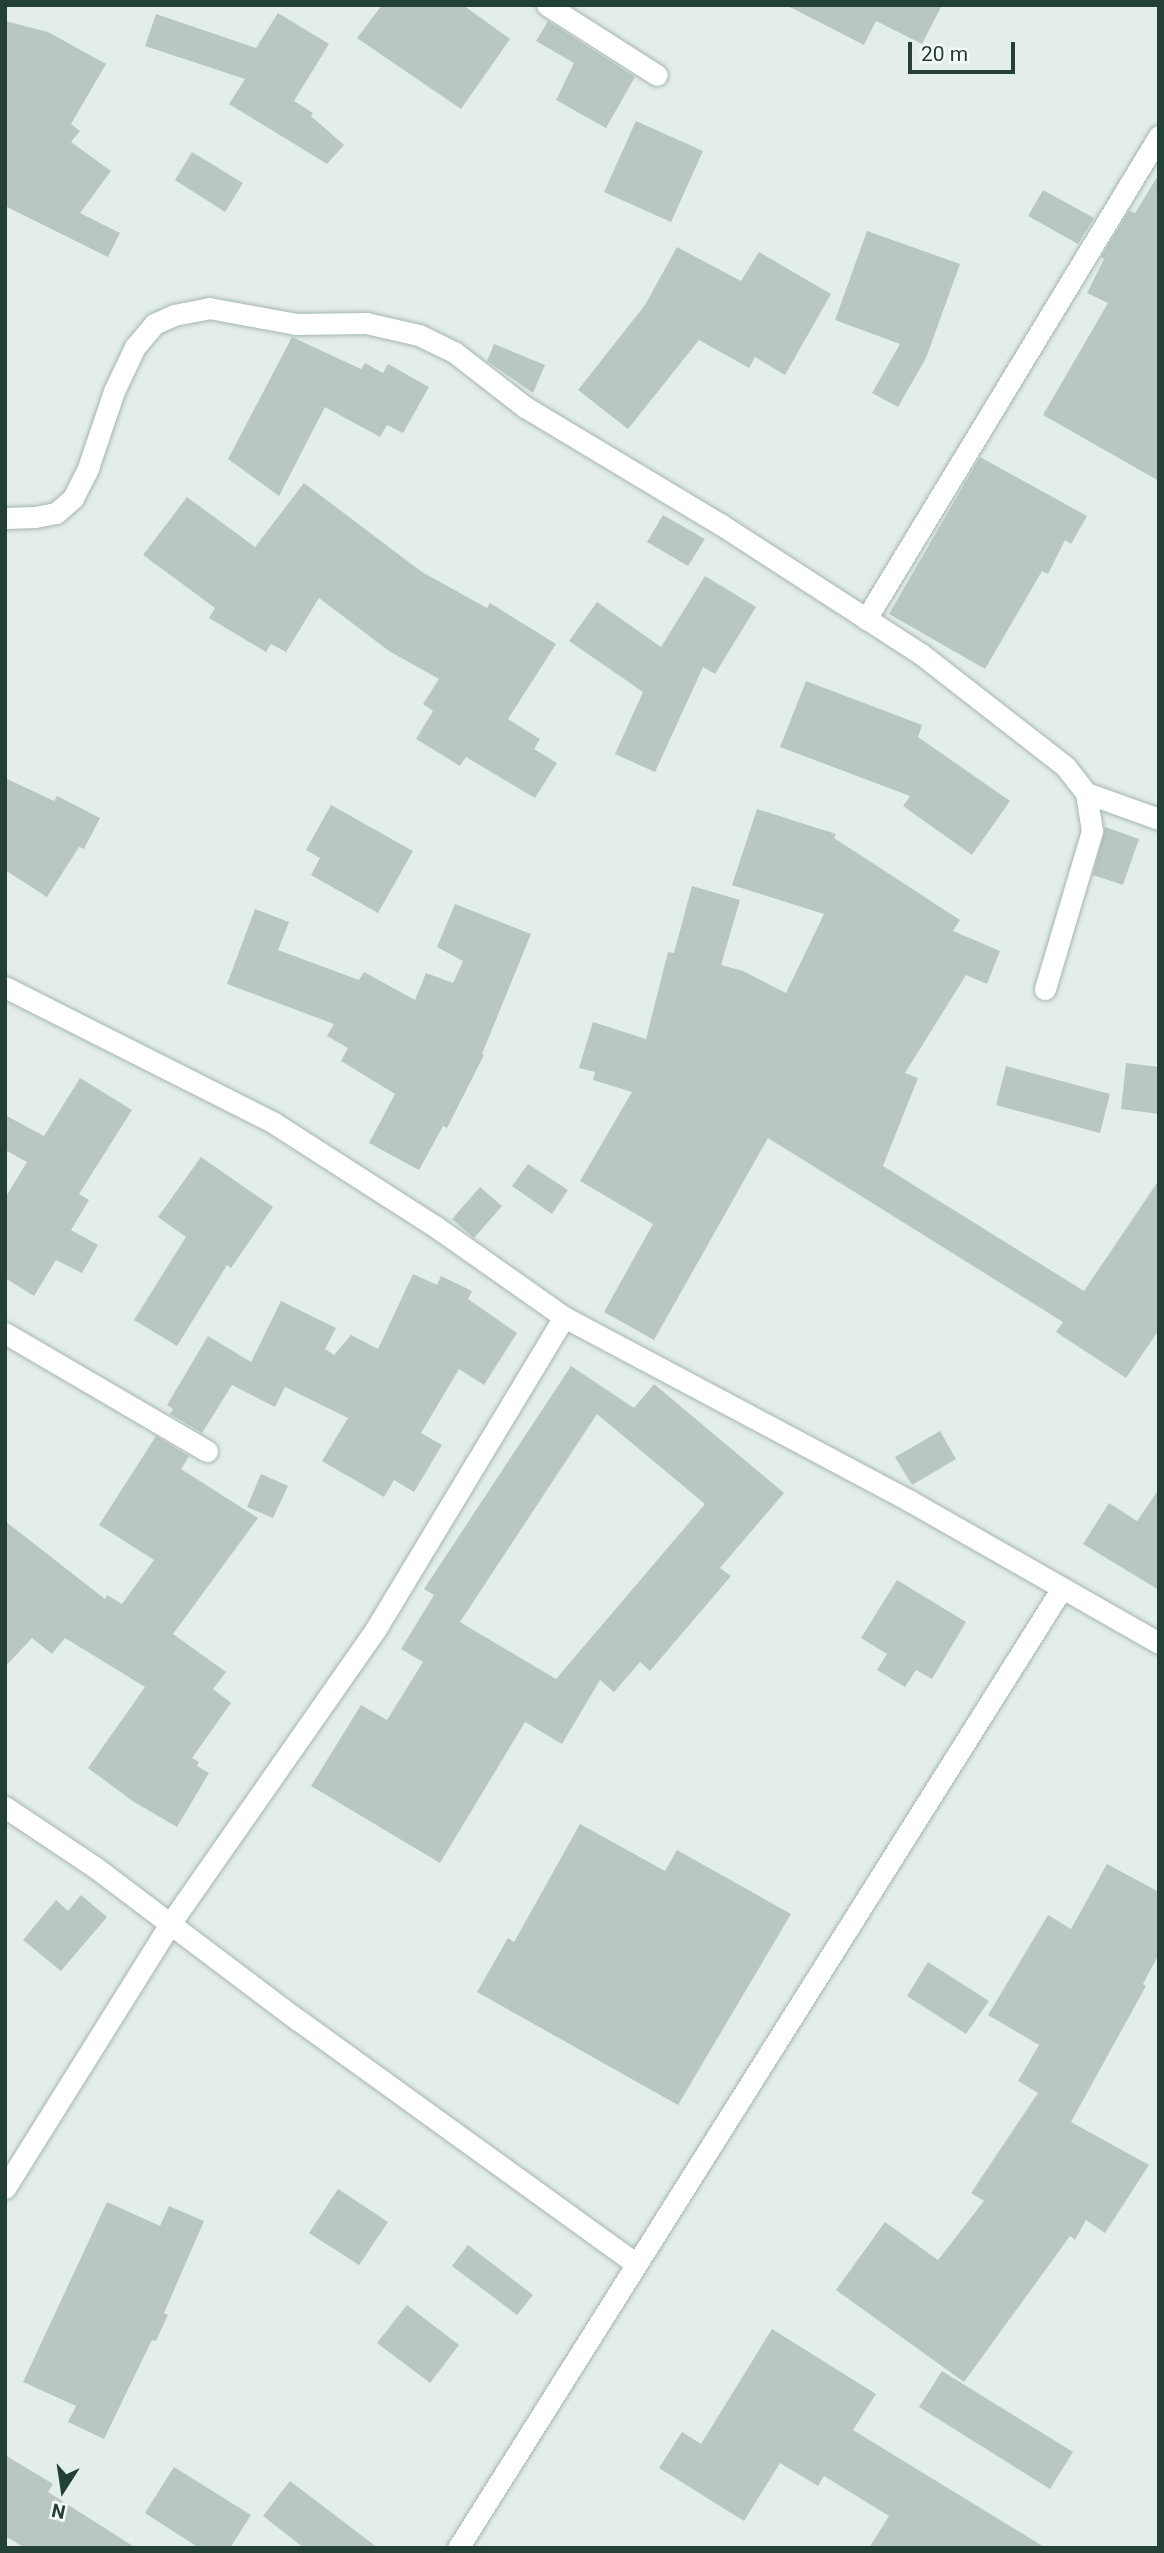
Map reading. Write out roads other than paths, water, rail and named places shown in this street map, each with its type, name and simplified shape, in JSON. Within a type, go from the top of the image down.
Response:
[{"type":"street","points":[[547,5],[657,75]]},
{"type":"street","points":[[866,618],[1159,136]]},
{"type":"street","points":[[5,518],[56,513],[73,498],[88,468],[114,391],[135,347],[155,324],[174,315],[209,308],[296,324],[366,323],[419,335],[454,352],[525,407],[720,524],[921,654],[1065,766],[1086,793],[1093,831],[1045,989]]},
{"type":"street","points":[[1086,793],[1159,819]]},
{"type":"street","points":[[5,987],[274,1123],[436,1227],[564,1317],[910,1501],[1159,1643]]},
{"type":"street","points":[[5,2188],[170,1924],[377,1627],[564,1317]]},
{"type":"street","points":[[5,1333],[206,1451]]},
{"type":"street","points":[[458,2548],[1062,1588]]},
{"type":"street","points":[[5,1807],[96,1868],[636,2264]]}]
